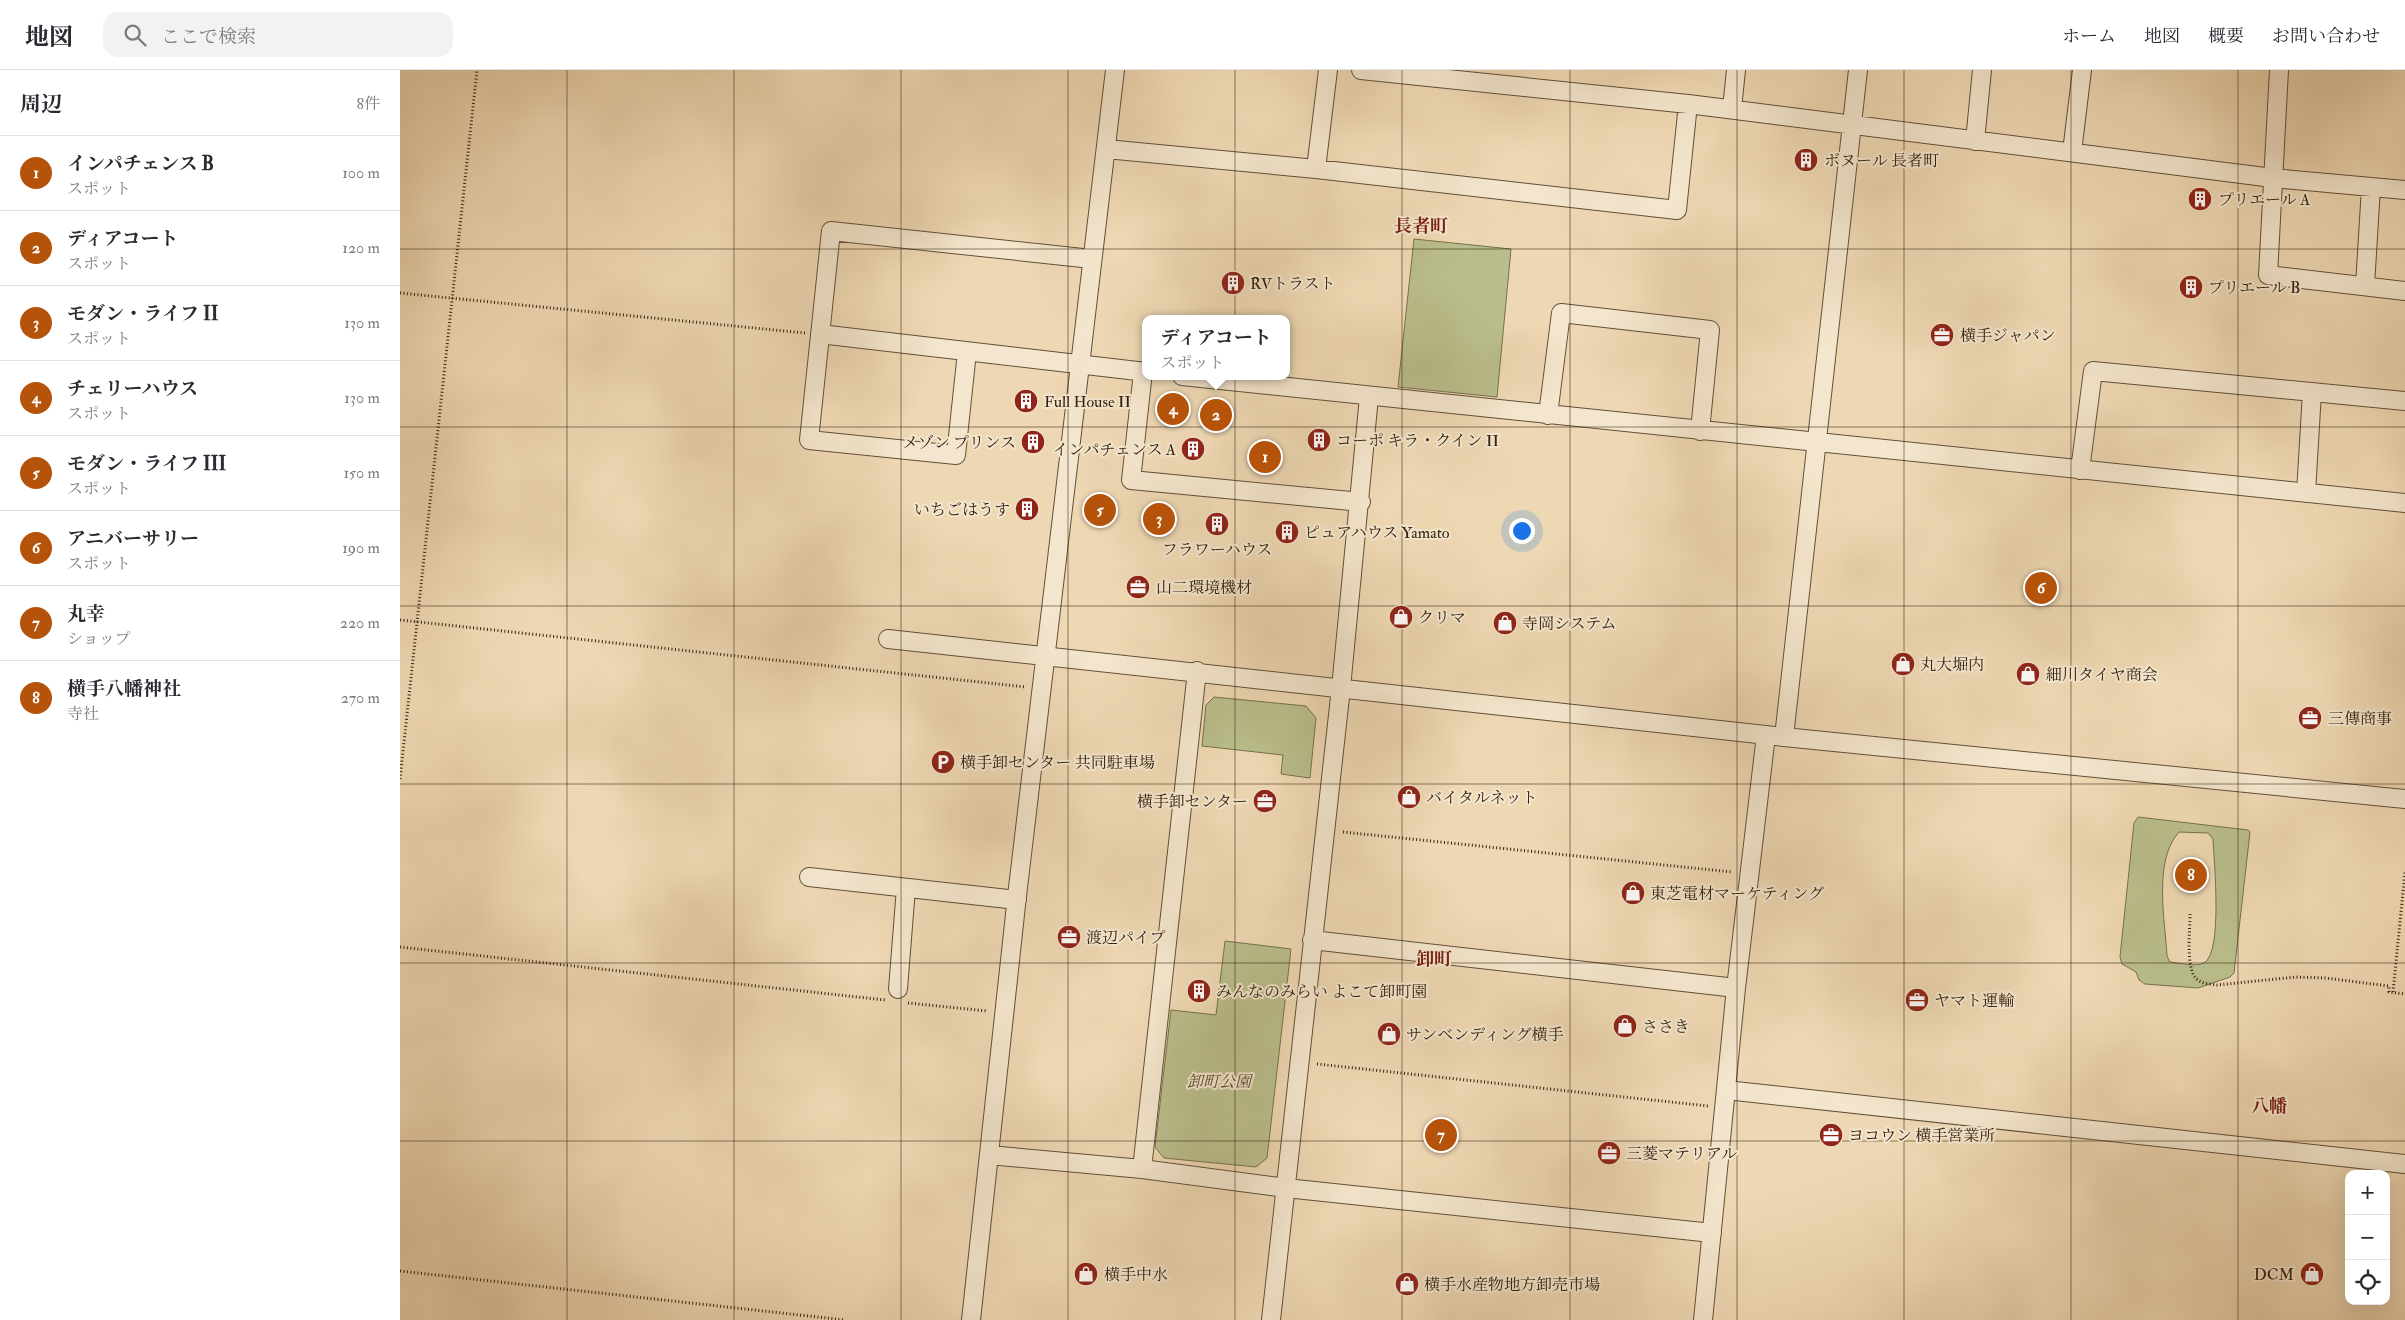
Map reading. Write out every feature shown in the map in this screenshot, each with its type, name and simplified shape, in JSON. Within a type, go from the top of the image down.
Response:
[{"type":"street","points":[[971,1320],[1041,689],[1115,70]]},
{"type":"street","points":[[1316,169],[1328,70]]},
{"type":"street","points":[[1361,70],[1732,109],[2273,178],[2405,190]]},
{"type":"street","points":[[1732,109],[1736,70]]},
{"type":"street","points":[[1703,1320],[1736,988],[1750,874],[1775,736],[1815,444],[1836,283],[1858,70]]},
{"type":"street","points":[[1975,141],[1982,70]]},
{"type":"street","points":[[2072,152],[2082,70]]},
{"type":"street","points":[[2279,70],[2268,275],[2405,291]]},
{"type":"street","points":[[1106,149],[1316,169],[1676,210],[1688,104]]},
{"type":"street","points":[[2365,286],[2371,187]]},
{"type":"street","points":[[967,352],[956,455],[809,440],[831,231],[1092,259]]},
{"type":"street","points":[[1548,415],[1561,313],[1710,330],[1700,431]]},
{"type":"street","points":[[820,334],[1142,372]]},
{"type":"street","points":[[2080,470],[2093,371],[2405,401]]},
{"type":"street","points":[[1143,380],[1131,480],[1360,502]]},
{"type":"street","points":[[1218,380],[1815,444],[2405,504]]},
{"type":"street","points":[[2306,493],[2312,392]]},
{"type":"street","points":[[1271,1320],[1341,688],[1369,397]]},
{"type":"street","points":[[888,639],[1197,671],[1775,736],[2405,799]]},
{"type":"street","points":[[1142,1169],[1197,671]]},
{"type":"street","points":[[809,877],[1017,900]]},
{"type":"street","points":[[896,997],[906,888]]},
{"type":"street","points":[[1312,940],[1736,988]]},
{"type":"street","points":[[1726,1090],[2405,1164]]},
{"type":"street","points":[[989,1155],[1142,1169],[1286,1188],[1712,1233]]},
{"type":"path","points":[[400,779],[477,70]]},
{"type":"path","points":[[400,293],[820,334]]},
{"type":"path","points":[[400,620],[1041,689]]},
{"type":"path","points":[[1324,830],[1750,874]]},
{"type":"path","points":[[2393,992],[2405,872]]},
{"type":"path","points":[[2190,914],[2190,965],[2195,978],[2204,983],[2217,985],[2296,977],[2325,978],[2389,986],[2389,992],[2405,994]]},
{"type":"path","points":[[400,947],[896,997],[1005,1013]]},
{"type":"path","points":[[1299,1062],[1724,1108]]},
{"type":"path","points":[[400,1271],[845,1320]]},
{"type":"green space","points":[[1414,239],[1511,249],[1497,397],[1398,387]]},
{"type":"green space","points":[[1214,697],[1306,706],[1316,718],[1310,778],[1281,774],[1283,755],[1202,746],[1206,705]]},
{"type":"green space","points":[[2138,817],[2248,830],[2250,832],[2234,973],[2230,977],[2198,988],[2145,984],[2139,980],[2136,972],[2122,964],[2120,957],[2134,823]],"holes":[[[2179,832],[2208,833],[2213,839],[2216,885],[2214,942],[2210,956],[2204,963],[2200,964],[2192,965],[2170,962],[2167,956],[2163,908],[2163,874],[2166,858],[2171,844]]]},
{"type":"green space","name":"卸町公園","points":[[1225,941],[1291,949],[1267,1158],[1256,1167],[1164,1158],[1155,1147],[1171,1010],[1216,1015]]},
{"type":"place","name":"ボヌール 長者町","points":[[1806,160]]},
{"type":"place","name":"プリエール A","points":[[2200,199]]},
{"type":"place","name":"RVトラスト","points":[[1233,283]]},
{"type":"place","name":"プリエール B","points":[[2191,287]]},
{"type":"place","name":"横手ジャパン","points":[[1942,335]]},
{"type":"place","name":"Full House II","points":[[1026,401]]},
{"type":"place","name":"チェリーハウス","points":[[1173,409]]},
{"type":"place","name":"ディアコート","points":[[1216,415]]},
{"type":"place","name":"コーポ キラ・クイン II","points":[[1319,440]]},
{"type":"place","name":"メゾン プリンス","points":[[1033,442]]},
{"type":"place","name":"インパチェンス A","points":[[1193,449]]},
{"type":"place","name":"インパチェンス B","points":[[1265,457]]},
{"type":"place","name":"いちごはうす","points":[[1027,509]]},
{"type":"place","name":"モダン・ライフ III","points":[[1100,510]]},
{"type":"place","name":"モダン・ライフ II","points":[[1159,519]]},
{"type":"place","name":"フラワーハウス","points":[[1217,524]]},
{"type":"place","name":"ピュアハウス Yamato","points":[[1287,532]]},
{"type":"place","name":"山二環境機材","points":[[1138,587]]},
{"type":"place","name":"アニバーサリー","points":[[2041,588]]},
{"type":"place","name":"クリマ","points":[[1401,617]]},
{"type":"place","name":"寺岡システム","points":[[1505,623]]},
{"type":"place","name":"丸大堀内","points":[[1903,664]]},
{"type":"place","name":"細川タイヤ商会","points":[[2028,674]]},
{"type":"place","name":"三傳商事","points":[[2310,718]]},
{"type":"place","name":"横手卸センター 共同駐車場","points":[[943,762]]},
{"type":"place","name":"バイタルネット","points":[[1409,797]]},
{"type":"place","name":"横手卸センター","points":[[1265,801]]},
{"type":"place","name":"横手八幡神社","points":[[2191,875]]},
{"type":"place","name":"東芝電材マーケティング","points":[[1633,893]]},
{"type":"place","name":"渡辺パイプ","points":[[1069,937]]},
{"type":"place","name":"みんなのみらい よこて卸町園","points":[[1199,991]]},
{"type":"place","name":"ヤマト運輸","points":[[1917,1000]]},
{"type":"place","name":"ささき","points":[[1625,1026]]},
{"type":"place","name":"サンベンディング横手","points":[[1389,1034]]},
{"type":"place","name":"丸幸","points":[[1441,1135]]},
{"type":"place","name":"ヨコウン 横手営業所","points":[[1831,1135]]},
{"type":"place","name":"三菱マテリアル","points":[[1609,1153]]},
{"type":"place","name":"横手中水","points":[[1086,1274]]},
{"type":"place","name":"DCM","points":[[2312,1274]]},
{"type":"place","name":"横手水産物地方卸売市場","points":[[1407,1284]]},
{"type":"district","name":"長者町","points":[[1421,226]]},
{"type":"district","name":"卸町","points":[[1434,959]]},
{"type":"district","name":"八幡","points":[[2269,1106]]}]
